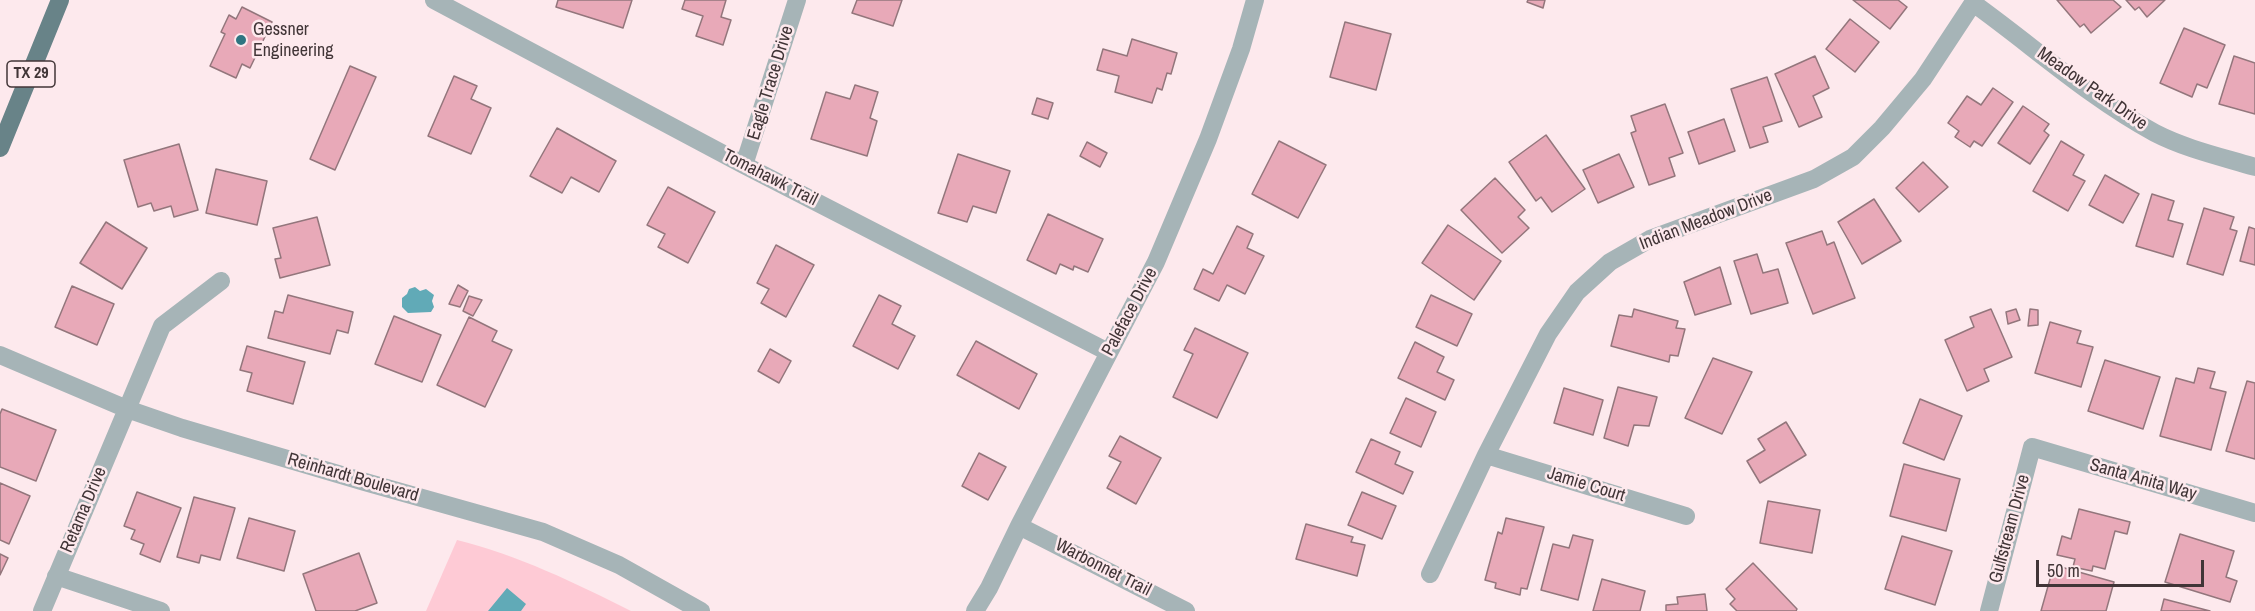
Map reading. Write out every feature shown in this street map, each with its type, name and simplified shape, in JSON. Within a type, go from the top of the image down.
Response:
[{"type":"main road","name":"TX 29","points":[[0,148],[60,0]]},
{"type":"street","name":"Tomahawk Trail","points":[[434,0],[744,165],[1108,352]]},
{"type":"street","name":"Eagle Trace Drive","points":[[744,165],[797,0]]},
{"type":"street","name":"Paleface Drive","points":[[975,611],[989,588],[1156,262],[1209,139],[1241,49],[1255,0]]},
{"type":"street","name":"Meadow Park Drive","points":[[1974,1],[2122,113],[2157,134],[2199,150],[2255,166]]},
{"type":"street","name":"Indian Meadow Drive","points":[[1430,574],[1486,455],[1548,334],[1577,292],[1610,262],[1650,239],[1814,179],[1853,157],[1882,128],[1923,79],[1974,1]]},
{"type":"street","name":"Retama Drive","points":[[42,611],[162,326],[221,281]]},
{"type":"street","name":"Reinhardt Boulevard","points":[[0,356],[127,409],[182,428],[543,532],[619,565],[678,605],[701,611]]},
{"type":"street","name":"Santa Anita Way","points":[[2032,447],[2255,513]]},
{"type":"street","name":"Gulfstream Drive","points":[[1989,611],[2032,447]]},
{"type":"street","name":"Jamie Court","points":[[1486,455],[1686,516]]},
{"type":"street","name":"Warbonnet Trail","points":[[1019,526],[1186,611]]},
{"type":"street","points":[[56,576],[161,611]]},
{"type":"shaded area","points":[[457,540],[502,553],[567,580],[631,611],[426,611]]},
{"type":"water","points":[[415,287],[420,291],[426,289],[434,295],[432,301],[434,307],[431,312],[408,313],[402,307],[402,298],[409,289]]},
{"type":"water","points":[[507,588],[526,604],[521,611],[488,611]]},
{"type":"building","points":[[558,0],[632,0],[623,28],[556,7]]},
{"type":"building","points":[[685,0],[726,0],[721,17],[731,20],[723,45],[696,36],[703,16],[682,9]]},
{"type":"building","points":[[857,0],[902,0],[893,26],[852,13]]},
{"type":"building","points":[[1528,0],[1545,0],[1543,8],[1527,2]]},
{"type":"building","points":[[1853,0],[1898,0],[1907,7],[1890,29]]},
{"type":"building","points":[[2057,0],[2113,0],[2121,7],[2091,33],[2084,24],[2080,27]]},
{"type":"building","points":[[2126,0],[2165,0],[2147,17],[2139,7],[2135,10]]},
{"type":"building","points":[[242,7],[272,22],[250,68],[242,64],[236,78],[210,66],[225,34],[221,32],[229,15],[236,19]]},
{"type":"building","points":[[1850,19],[1879,42],[1855,72],[1826,49]]},
{"type":"building","points":[[1345,22],[1391,34],[1376,90],[1330,77]]},
{"type":"building","points":[[2184,28],[2225,45],[2207,88],[2197,84],[2192,97],[2160,83]]},
{"type":"building","points":[[1132,39],[1177,53],[1171,74],[1167,73],[1162,90],[1157,88],[1152,103],[1115,92],[1119,76],[1097,70],[1103,49],[1127,56]]},
{"type":"building","points":[[1815,56],[1829,88],[1813,96],[1822,117],[1799,127],[1775,74]]},
{"type":"building","points":[[2234,56],[2255,63],[2255,114],[2219,104]]},
{"type":"building","points":[[350,66],[376,77],[335,170],[310,159]]},
{"type":"building","points":[[454,76],[477,86],[471,99],[491,108],[471,154],[428,136]]},
{"type":"building","points":[[1767,77],[1782,121],[1763,127],[1768,142],[1750,148],[1731,89]]},
{"type":"building","points":[[855,85],[878,92],[870,118],[877,121],[867,156],[811,139],[826,92],[850,99]]},
{"type":"building","points":[[1993,88],[2013,102],[1982,146],[1974,141],[1970,147],[1955,137],[1959,131],[1948,123],[1967,96],[1981,105]]},
{"type":"building","points":[[1037,98],[1053,103],[1048,119],[1032,114]]},
{"type":"building","points":[[1665,104],[1683,153],[1669,158],[1675,176],[1649,185],[1631,133],[1636,131],[1631,116]]},
{"type":"building","points":[[2023,106],[2049,124],[2044,131],[2049,135],[2030,164],[1998,143]]},
{"type":"building","points":[[1724,119],[1735,151],[1699,164],[1688,132]]},
{"type":"building","points":[[557,128],[616,161],[599,192],[571,177],[562,193],[530,176]]},
{"type":"building","points":[[1546,135],[1585,189],[1552,212],[1541,197],[1536,201],[1509,162]]},
{"type":"building","points":[[1279,141],[1326,165],[1298,218],[1252,194]]},
{"type":"building","points":[[2061,141],[2084,155],[2073,175],[2085,181],[2068,211],[2033,191]]},
{"type":"building","points":[[1087,142],[1107,153],[1100,167],[1080,156]]},
{"type":"building","points":[[179,144],[198,210],[174,217],[171,206],[154,211],[151,203],[138,207],[124,160]]},
{"type":"building","points":[[958,154],[1010,171],[996,213],[973,206],[967,222],[938,213]]},
{"type":"building","points":[[1619,154],[1634,187],[1598,203],[1583,170]]},
{"type":"building","points":[[1923,162],[1948,187],[1919,212],[1896,188]]},
{"type":"building","points":[[216,169],[267,181],[257,225],[206,213]]},
{"type":"building","points":[[2105,175],[2139,194],[2123,223],[2089,205]]},
{"type":"building","points":[[1495,178],[1525,210],[1518,217],[1529,228],[1502,253],[1461,210]]},
{"type":"building","points":[[668,187],[715,212],[688,263],[658,247],[665,234],[647,225]]},
{"type":"building","points":[[2152,194],[2174,201],[2168,220],[2183,224],[2173,257],[2136,246]]},
{"type":"building","points":[[1874,199],[1901,241],[1862,264],[1838,222]]},
{"type":"building","points":[[2204,208],[2234,217],[2230,229],[2237,231],[2223,275],[2187,264]]},
{"type":"building","points":[[1048,214],[1103,239],[1088,272],[1074,266],[1073,270],[1060,264],[1056,274],[1027,260]]},
{"type":"building","points":[[317,217],[330,265],[280,278],[275,259],[281,258],[273,228]]},
{"type":"building","points":[[106,222],[147,248],[122,289],[80,263]]},
{"type":"building","points":[[1448,225],[1501,261],[1474,300],[1422,263]]},
{"type":"building","points":[[1237,226],[1253,234],[1247,248],[1264,256],[1245,294],[1227,285],[1219,301],[1194,289],[1203,269],[1213,274]]},
{"type":"building","points":[[2249,227],[2255,229],[2255,265],[2240,261]]},
{"type":"building","points":[[1822,231],[1827,245],[1834,242],[1855,298],[1813,314],[1786,243]]},
{"type":"building","points":[[776,245],[814,265],[786,317],[761,303],[769,289],[757,283]]},
{"type":"building","points":[[1757,254],[1763,273],[1778,269],[1788,303],[1751,314],[1734,261]]},
{"type":"building","points":[[1720,267],[1731,304],[1695,315],[1684,282]]},
{"type":"building","points":[[458,285],[468,291],[460,307],[449,304]]},
{"type":"building","points":[[72,286],[114,304],[97,345],[55,327]]},
{"type":"building","points":[[288,295],[353,312],[348,333],[337,330],[330,354],[268,338],[275,311],[283,313]]},
{"type":"building","points":[[879,295],[901,306],[892,324],[915,336],[898,369],[853,346]]},
{"type":"building","points":[[1431,295],[1472,314],[1457,346],[1416,327]]},
{"type":"building","points":[[469,296],[482,300],[473,316],[463,311]]},
{"type":"building","points":[[1634,309],[1678,321],[1676,328],[1685,329],[1678,356],[1670,355],[1669,362],[1611,346],[1619,315],[1632,317]]},
{"type":"building","points":[[1991,309],[2012,357],[1984,369],[1989,381],[1967,391],[1945,340],[1974,327],[1970,317]]},
{"type":"building","points":[[2016,309],[2020,320],[2008,324],[2006,312]]},
{"type":"building","points":[[2030,309],[2038,310],[2038,325],[2028,326]]},
{"type":"building","points":[[394,316],[441,335],[422,382],[375,364]]},
{"type":"building","points":[[469,317],[497,331],[492,341],[512,350],[485,407],[437,385]]},
{"type":"building","points":[[2050,322],[2081,331],[2077,343],[2093,347],[2081,387],[2035,373]]},
{"type":"building","points":[[1195,328],[1248,353],[1217,418],[1173,397],[1193,354],[1184,350]]},
{"type":"building","points":[[976,341],[1037,374],[1019,409],[957,375]]},
{"type":"building","points":[[1415,342],[1444,357],[1437,372],[1454,380],[1445,400],[1398,378]]},
{"type":"building","points":[[247,346],[305,362],[293,404],[247,391],[252,373],[240,370]]},
{"type":"building","points":[[770,349],[791,361],[779,383],[758,371]]},
{"type":"building","points":[[1713,358],[1752,372],[1722,434],[1685,418]]},
{"type":"building","points":[[2105,360],[2160,377],[2143,429],[2088,411]]},
{"type":"building","points":[[2198,368],[2215,372],[2210,388],[2226,392],[2211,450],[2160,436],[2176,378],[2194,383]]},
{"type":"building","points":[[2247,381],[2255,383],[2255,459],[2226,451]]},
{"type":"building","points":[[1618,387],[1657,397],[1649,426],[1634,425],[1628,446],[1604,438]]},
{"type":"building","points":[[1564,388],[1603,400],[1593,435],[1554,423]]},
{"type":"building","points":[[1406,398],[1436,412],[1421,447],[1390,433]]},
{"type":"building","points":[[1920,399],[1962,416],[1944,460],[1903,443]]},
{"type":"building","points":[[2,409],[56,430],[36,481],[0,467],[0,414]]},
{"type":"building","points":[[1786,422],[1806,455],[1760,483],[1747,461],[1765,450],[1758,439]]},
{"type":"building","points":[[1120,436],[1161,458],[1136,504],[1107,488],[1121,462],[1109,456]]},
{"type":"building","points":[[1371,439],[1400,452],[1395,464],[1413,472],[1403,494],[1356,472]]},
{"type":"building","points":[[979,453],[1006,467],[988,500],[962,486]]},
{"type":"building","points":[[1904,464],[1960,479],[1946,531],[1890,516]]},
{"type":"building","points":[[0,483],[30,496],[9,544],[0,540]]},
{"type":"building","points":[[137,492],[181,508],[160,562],[140,554],[144,544],[131,539],[135,530],[124,526]]},
{"type":"building","points":[[1362,492],[1396,506],[1382,539],[1348,525]]},
{"type":"building","points":[[194,497],[235,508],[220,560],[201,555],[199,563],[177,557]]},
{"type":"building","points":[[1768,501],[1820,510],[1812,553],[1760,543]]},
{"type":"building","points":[[2079,509],[2130,522],[2127,534],[2115,531],[2105,569],[2093,566],[2092,571],[2073,567],[2075,559],[2057,555],[2062,536],[2071,539]]},
{"type":"building","points":[[249,518],[295,531],[284,571],[237,558]]},
{"type":"building","points":[[1506,518],[1544,527],[1527,589],[1521,588],[1520,595],[1495,588],[1496,583],[1485,580],[1498,532],[1502,534]]},
{"type":"building","points":[[1306,524],[1353,537],[1351,542],[1365,545],[1357,576],[1296,559]]},
{"type":"building","points":[[2180,534],[2234,551],[2226,577],[2237,581],[2230,602],[2165,582]]},
{"type":"building","points":[[1573,535],[1593,540],[1578,600],[1541,590],[1553,544],[1569,548]]},
{"type":"building","points":[[1902,536],[1952,551],[1935,605],[1885,589]]},
{"type":"building","points":[[359,553],[377,603],[355,611],[316,611],[303,574]]},
{"type":"building","points":[[0,554],[8,558],[0,575]]},
{"type":"building","points":[[1753,563],[1797,609],[1796,611],[1737,611],[1730,604],[1735,599],[1726,589]]},
{"type":"building","points":[[2054,565],[2114,582],[2106,611],[2041,611]]},
{"type":"building","points":[[1602,579],[1645,591],[1640,611],[1593,611]]},
{"type":"building","points":[[1705,594],[1707,611],[1666,611],[1666,605],[1678,604],[1677,597]]},
{"type":"building","points":[[2164,599],[2210,611],[2161,611]]},
{"type":"place","name":"Gessner Engineering","points":[[241,40]]}]
